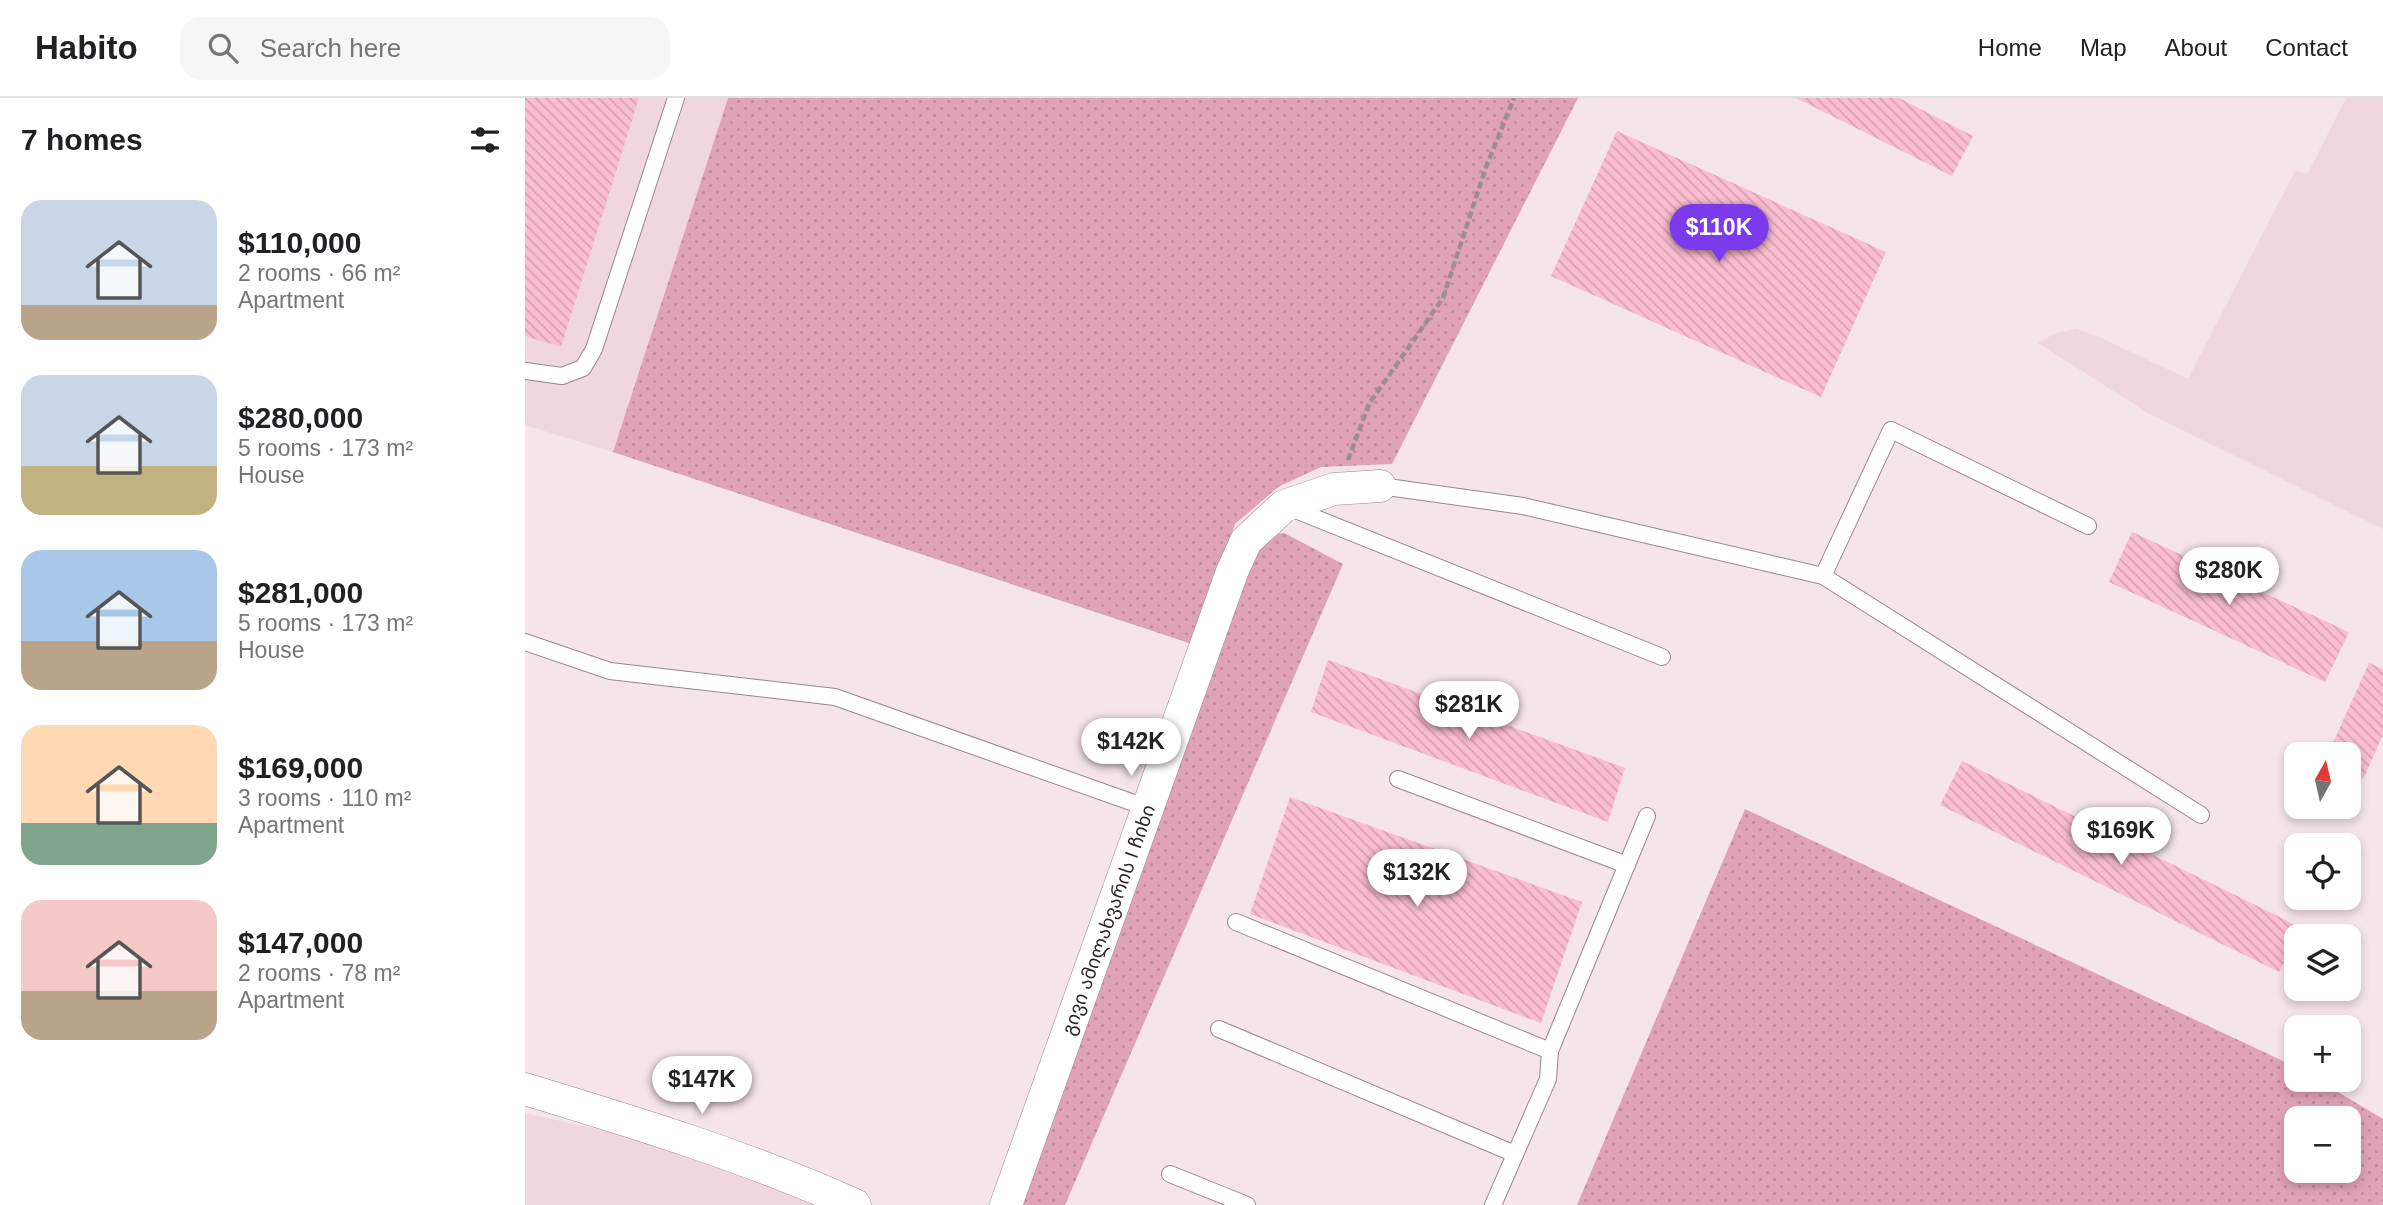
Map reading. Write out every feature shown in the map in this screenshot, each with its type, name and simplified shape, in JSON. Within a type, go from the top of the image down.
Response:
[{"type":"street","name":"გივი ამილახვარის I ჩიხი","points":[[1006,1205],[1232,572],[1246,541],[1285,506],[1334,489],[1380,486]]},
{"type":"street","points":[[525,1089],[670,1132],[795,1178],[855,1205]]},
{"type":"lane","points":[[525,371],[562,376],[583,368],[594,349],[676,98]]},
{"type":"lane","points":[[1823,576],[1891,430],[2088,526]]},
{"type":"lane","points":[[1380,486],[1523,506],[1823,576],[2201,815]]},
{"type":"lane","points":[[1285,506],[1662,657]]},
{"type":"lane","points":[[525,642],[610,671],[835,697],[1148,808]]},
{"type":"lane","points":[[1398,779],[1627,865]]},
{"type":"lane","points":[[1493,1205],[1548,1079],[1550,1051],[1647,816]]},
{"type":"lane","points":[[1236,922],[1550,1051]]},
{"type":"lane","points":[[1219,1029],[1515,1154]]},
{"type":"lane","points":[[1170,1174],[1247,1205]]},
{"type":"path","points":[[1334,489],[1369,404],[1443,298],[1486,167],[1514,98]]},
{"type":"shaded area","points":[[525,98],[728,98],[613,452],[525,425]]},
{"type":"shaded area","points":[[728,98],[1578,98],[1392,464],[1321,467],[1278,487],[1235,524],[1192,644],[613,452]]},
{"type":"shaded area","points":[[2346,98],[2383,98],[2383,529],[2148,413],[2038,343],[2056,333],[2076,329],[2097,336],[2188,379],[2295,171],[2308,173]]},
{"type":"shaded area","points":[[1284,533],[1343,564],[1065,1205],[1019,1205],[1248,554],[1268,534]]},
{"type":"shaded area","points":[[1745,809],[2284,1061],[2284,1092],[2338,1092],[2383,1119],[2383,1205],[1577,1205]]},
{"type":"shaded area","points":[[525,1113],[666,1145],[813,1205],[525,1205]]},
{"type":"building","points":[[525,98],[639,98],[561,347],[525,336]]},
{"type":"building","points":[[1796,98],[1899,98],[1973,136],[1952,176]]},
{"type":"building","points":[[1617,131],[1886,252],[1821,397],[1551,276]]},
{"type":"building","points":[[2132,532],[2349,632],[2325,682],[2109,582]]},
{"type":"building","points":[[1328,660],[1625,768],[1608,822],[1311,712]]},
{"type":"building","points":[[2369,663],[2383,669],[2383,735],[2363,779],[2361,742],[2333,742]]},
{"type":"building","points":[[1962,761],[2294,924],[2284,924],[2284,962],[2279,972],[1940,805]]},
{"type":"building","points":[[1290,797],[1582,902],[1541,1023],[1250,914]]}]
